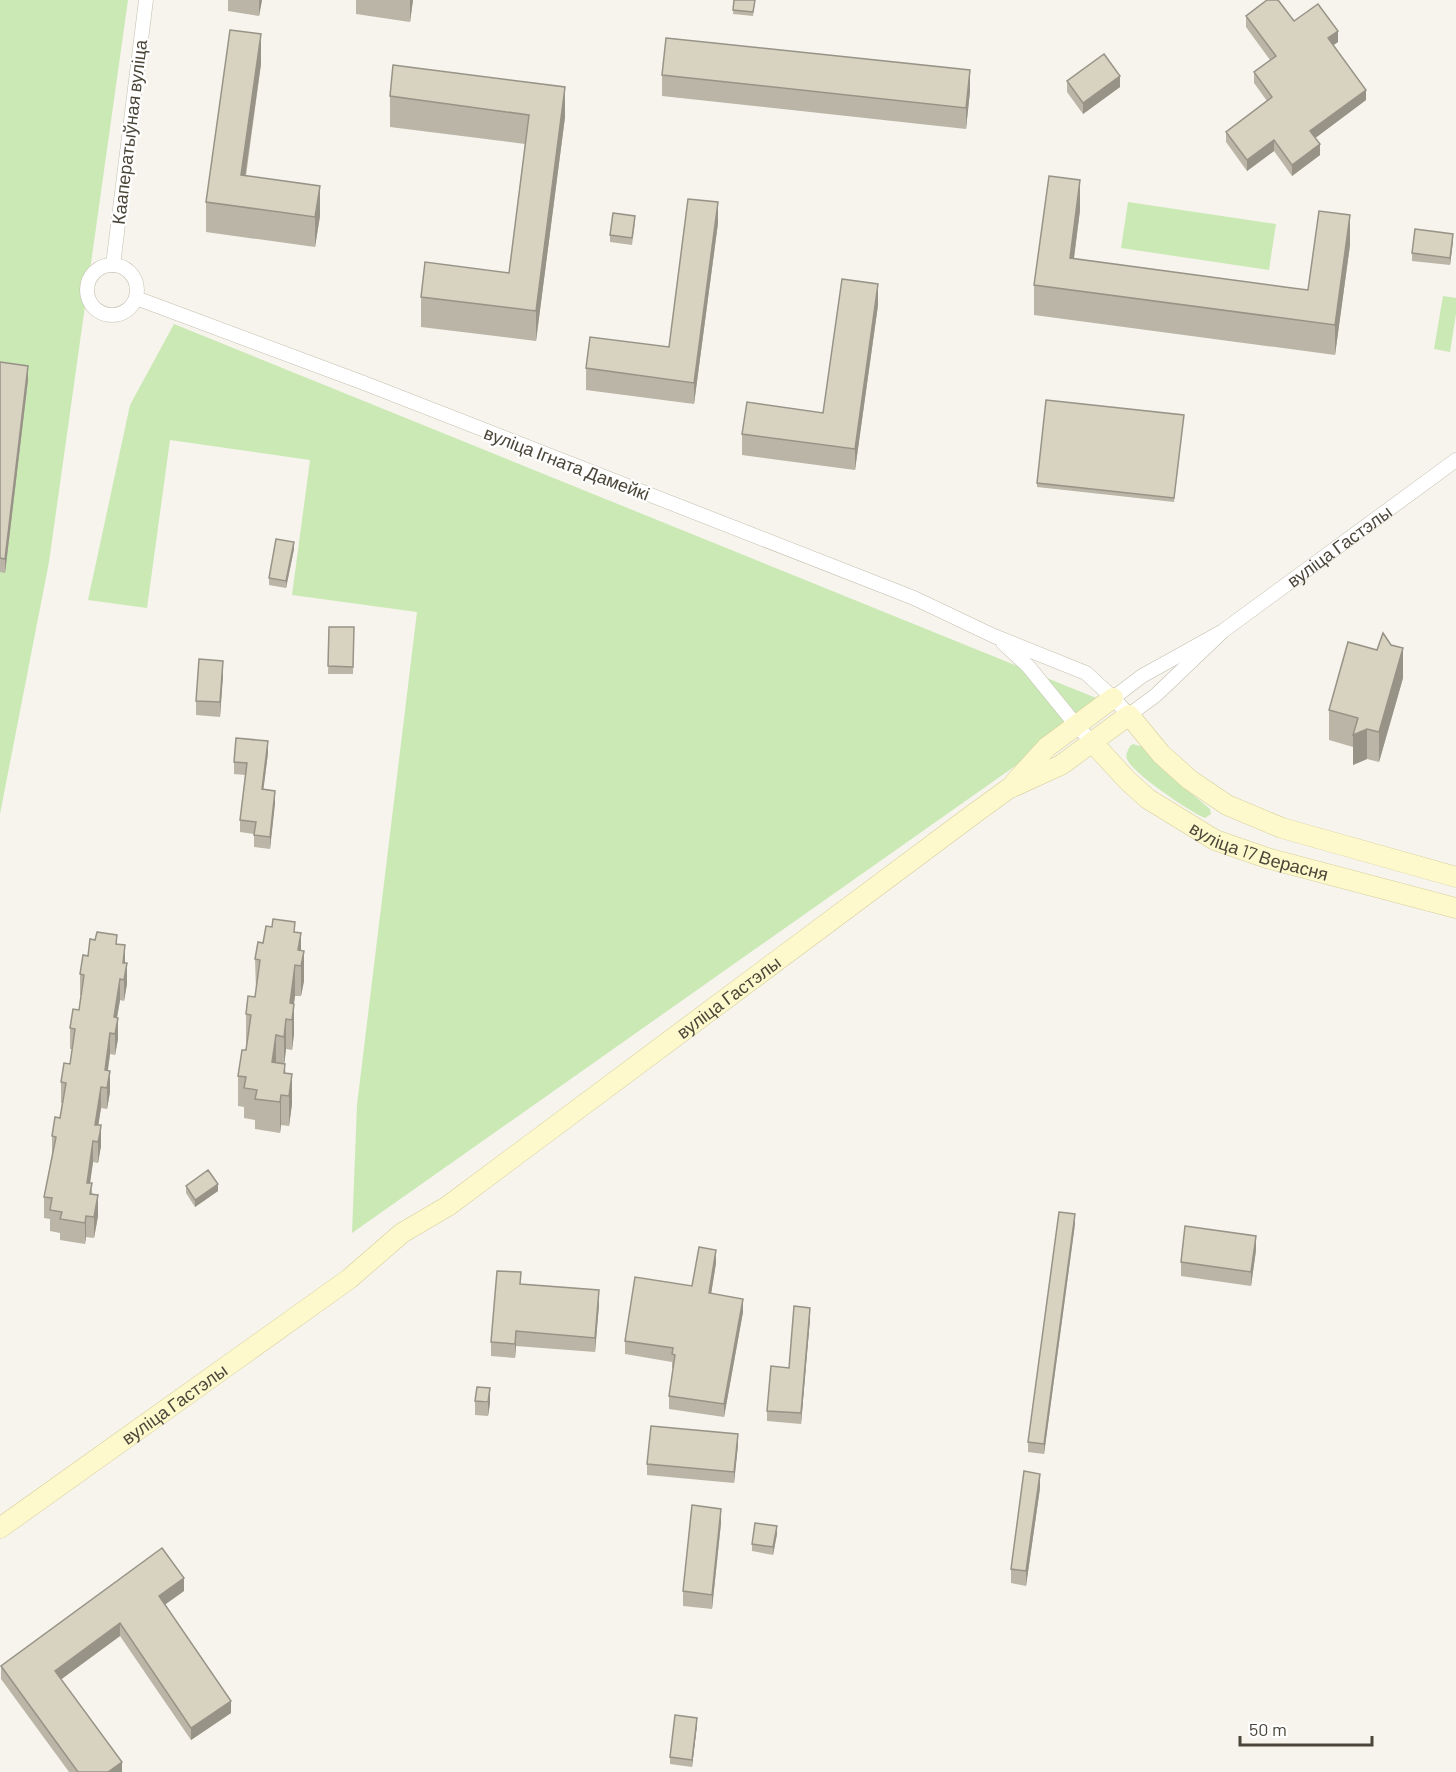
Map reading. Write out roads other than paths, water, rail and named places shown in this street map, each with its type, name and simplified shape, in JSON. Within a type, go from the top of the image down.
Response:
[{"type":"main road","name":"вуліца Гастэлы","points":[[0,1528],[349,1279],[410,1244],[448,1206],[1008,789],[1047,747],[1113,698]]},
{"type":"main road","name":"вуліца Гастэлы","points":[[1008,789],[1060,765],[1129,715]]},
{"type":"main road","name":"вуліца 17 Верасня","points":[[1129,715],[1161,754],[1190,780],[1227,806],[1282,828],[1456,876]]},
{"type":"main road","name":"вуліца 17 Верасня","points":[[1092,742],[1148,799],[1215,840],[1267,858],[1456,908]]},
{"type":"street","name":"Кааператыўная вуліца","points":[[113,264],[146,0]]},
{"type":"street","points":[[113,264],[133,275],[137,286],[136,298],[130,308],[120,315],[108,316],[98,312],[90,304],[86,294],[87,283],[93,273],[102,266],[113,264]]},
{"type":"street","name":"вуліца Ігната Дамейкі","points":[[136,298],[364,383],[914,598],[994,636],[1086,673],[1129,715]]},
{"type":"street","name":"вуліца Гастэлы","points":[[1113,698],[1142,676],[1223,631],[1456,460]]},
{"type":"street","name":"вуліца Гастэлы","points":[[1129,715],[1156,695],[1223,631]]},
{"type":"street","name":"вуліца Ігната Дамейкі","points":[[994,636],[1029,666],[1092,742]]}]
